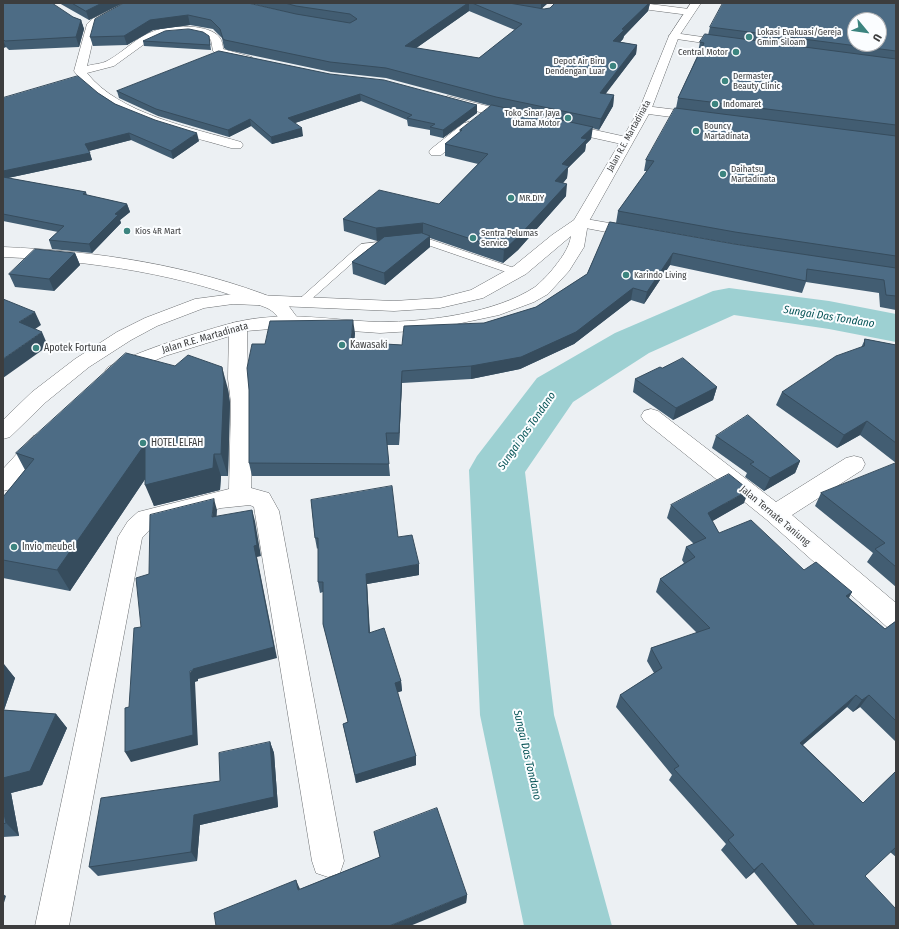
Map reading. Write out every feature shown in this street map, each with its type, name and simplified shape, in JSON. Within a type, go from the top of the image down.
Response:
[{"type":"main road","points":[[80,71],[91,32],[86,24],[96,21],[134,3]]},
{"type":"main road","points":[[619,3],[692,8]]},
{"type":"main road","name":"Jalan R.E. Martadinata","points":[[98,383],[104,377],[142,357],[238,326],[290,320],[397,327],[461,318],[510,306],[542,290],[554,279],[572,254],[578,242],[580,223],[645,110],[674,36],[692,8]]},
{"type":"main road","points":[[80,71],[110,64],[139,43],[157,33],[190,29],[208,32],[216,39],[218,51],[223,54],[256,61]]},
{"type":"main road","points":[[674,36],[746,46]]},
{"type":"main road","points":[[80,71],[100,94],[114,103],[163,122],[236,145]]},
{"type":"main road","points":[[436,97],[525,119]]},
{"type":"main road","points":[[645,110],[716,119]]},
{"type":"main road","points":[[436,152],[489,111]]},
{"type":"main road","points":[[548,124],[626,141]]},
{"type":"main road","points":[[580,223],[650,236]]},
{"type":"main road","name":"Jalan R.E. Martadinata","points":[[3,432],[39,396],[82,363],[124,336],[151,322],[201,303],[233,299],[394,306],[440,303],[478,294],[534,260],[558,238],[580,223]]},
{"type":"main road","points":[[3,252],[37,252],[93,259],[190,276],[262,300],[280,308],[290,320]]},
{"type":"main road","points":[[238,326],[238,379],[241,403],[240,495]]},
{"type":"main road","name":"Jalan Ternate Taniung","points":[[650,416],[775,514],[896,619]]},
{"type":"main road","points":[[3,483],[54,427]]},
{"type":"main road","points":[[775,514],[854,464]]},
{"type":"main road","points":[[52,926],[130,537],[136,527],[146,518],[240,495],[259,498],[264,502],[267,511],[328,861]]},
{"type":"lane","points":[[302,302],[365,246],[424,240],[516,272]]},
{"type":"building","points":[[3,3],[52,3],[73,17],[81,20],[76,37],[5,41],[3,39]]},
{"type":"building","points":[[72,3],[102,3],[86,11]]},
{"type":"building","points":[[124,3],[248,3],[296,14],[350,23],[357,19],[350,14],[285,3],[468,3],[405,46],[479,58],[522,24],[472,3],[509,3],[544,9],[550,8],[555,3],[649,3],[622,29],[624,30],[613,41],[637,45],[600,93],[614,95],[601,119],[496,97],[386,68],[330,62],[225,40],[223,39],[220,29],[211,20],[188,15],[150,20],[124,36],[90,37],[95,19]]},
{"type":"building","points":[[723,3],[896,3],[896,51],[887,50],[887,12],[847,12],[847,45],[710,27]]},
{"type":"building","points":[[189,29],[203,32],[209,36],[210,45],[143,41],[165,31]]},
{"type":"building","points":[[705,34],[896,59],[896,125],[678,98],[704,43],[700,42]]},
{"type":"building","points":[[219,51],[330,74],[384,80],[477,105],[443,130],[430,127],[435,124],[407,118],[412,115],[360,94],[288,118],[302,128],[271,137],[250,119],[228,130],[156,109],[117,91]]},
{"type":"building","points":[[78,76],[98,93],[115,104],[155,120],[197,133],[171,151],[129,133],[85,144],[90,153],[3,171],[3,98]]},
{"type":"building","points":[[492,105],[593,127],[581,138],[587,139],[562,164],[569,166],[555,181],[567,184],[504,250],[423,223],[376,228],[343,219],[379,190],[439,204],[488,154],[445,144]]},
{"type":"building","points":[[675,108],[896,136],[896,256],[735,232],[618,211],[654,161],[646,160]]},
{"type":"building","points":[[3,177],[86,192],[83,194],[127,204],[115,214],[118,215],[89,244],[49,240],[64,226],[3,214]]},
{"type":"building","points":[[610,222],[734,244],[896,268],[896,296],[886,295],[884,280],[807,269],[806,281],[673,253],[647,292],[633,288],[576,332],[521,357],[471,366],[402,371],[399,433],[386,433],[389,464],[249,463],[249,390],[247,368],[252,344],[265,344],[270,321],[353,320],[351,342],[402,345],[404,326],[484,323],[536,307],[587,274]]},
{"type":"building","points":[[422,233],[430,236],[384,273],[352,262],[384,237]]},
{"type":"building","points":[[35,249],[75,253],[49,279],[9,274]]},
{"type":"building","points":[[3,299],[35,312],[19,322],[42,332],[3,359]]},
{"type":"building","points":[[865,339],[896,345],[896,443],[867,421],[844,435],[782,392],[836,356],[864,346]]},
{"type":"building","points":[[126,353],[175,366],[188,355],[222,367],[224,381],[221,454],[214,454],[213,468],[145,485],[145,444],[57,570],[3,560],[3,497],[34,459],[16,453]]},
{"type":"building","points":[[683,358],[717,387],[676,408],[635,379],[660,367],[662,368]]},
{"type":"building","points":[[748,415],[800,461],[770,478],[750,464],[754,462],[716,436]]},
{"type":"building","points":[[896,463],[896,567],[875,549],[885,543],[821,493]]},
{"type":"building","points":[[729,474],[749,490],[708,513],[719,533],[751,520],[804,570],[816,562],[852,592],[846,596],[885,629],[896,621],[896,721],[869,695],[862,700],[856,695],[800,743],[863,803],[896,771],[896,847],[865,876],[896,909],[896,926],[815,926],[762,863],[754,870],[728,840],[734,835],[674,769],[679,766],[620,695],[662,668],[651,648],[710,628],[660,579],[695,557],[686,547],[706,538],[671,505]]},
{"type":"building","points":[[392,486],[398,537],[412,535],[419,564],[366,574],[369,633],[384,628],[401,681],[395,683],[416,756],[355,775],[343,724],[348,722],[323,624],[323,582],[318,582],[318,538],[315,538],[311,500]]},
{"type":"building","points":[[214,499],[212,517],[252,510],[257,545],[254,546],[274,647],[190,671],[193,735],[125,752],[125,708],[129,707],[134,628],[141,627],[136,578],[149,574],[150,515]]},
{"type":"building","points":[[3,710],[56,714],[30,771],[3,778]]},
{"type":"building","points":[[270,742],[274,797],[194,815],[191,852],[89,867],[101,798],[220,781],[219,753]]},
{"type":"building","points":[[437,808],[467,895],[389,926],[216,926],[214,913],[296,880],[298,890],[380,857],[374,832]]},
{"type":"building","points":[[3,809],[6,823],[3,824]]},
{"type":"waterway","name":"Sungai Das Tondano","points":[[568,926],[517,715],[497,470],[555,390],[632,343],[729,301],[829,315],[896,328]]},
{"type":"place","name":"Lokasi Evakuasi/Gereja Gmim Siloam","points":[[749,37]]},
{"type":"place","name":"Central Motor","points":[[736,52]]},
{"type":"place","name":"Depot Air Biru Dendengan Luar","points":[[613,66]]},
{"type":"place","name":"Dermaster Beauty Clinic","points":[[725,81]]},
{"type":"place","name":"Indomaret","points":[[715,104]]},
{"type":"place","name":"Toko Sinar Jaya Utama Motor","points":[[568,118]]},
{"type":"place","name":"Bouncy Martadinata","points":[[696,131]]},
{"type":"place","name":"Daihatsu Martadinata","points":[[723,174]]},
{"type":"place","name":"MR.DIY","points":[[511,198]]},
{"type":"place","name":"Kios 4R Mart","points":[[127,231]]},
{"type":"place","name":"Sentra Pelumas Service","points":[[473,238]]},
{"type":"place","name":"Karindo Living","points":[[626,275]]},
{"type":"place","name":"Kawasaki","points":[[342,345]]},
{"type":"place","name":"Apotek Fortuna","points":[[36,348]]},
{"type":"place","name":"HOTEL ELFAH","points":[[143,443]]},
{"type":"place","name":"Invio meubel","points":[[14,547]]}]
